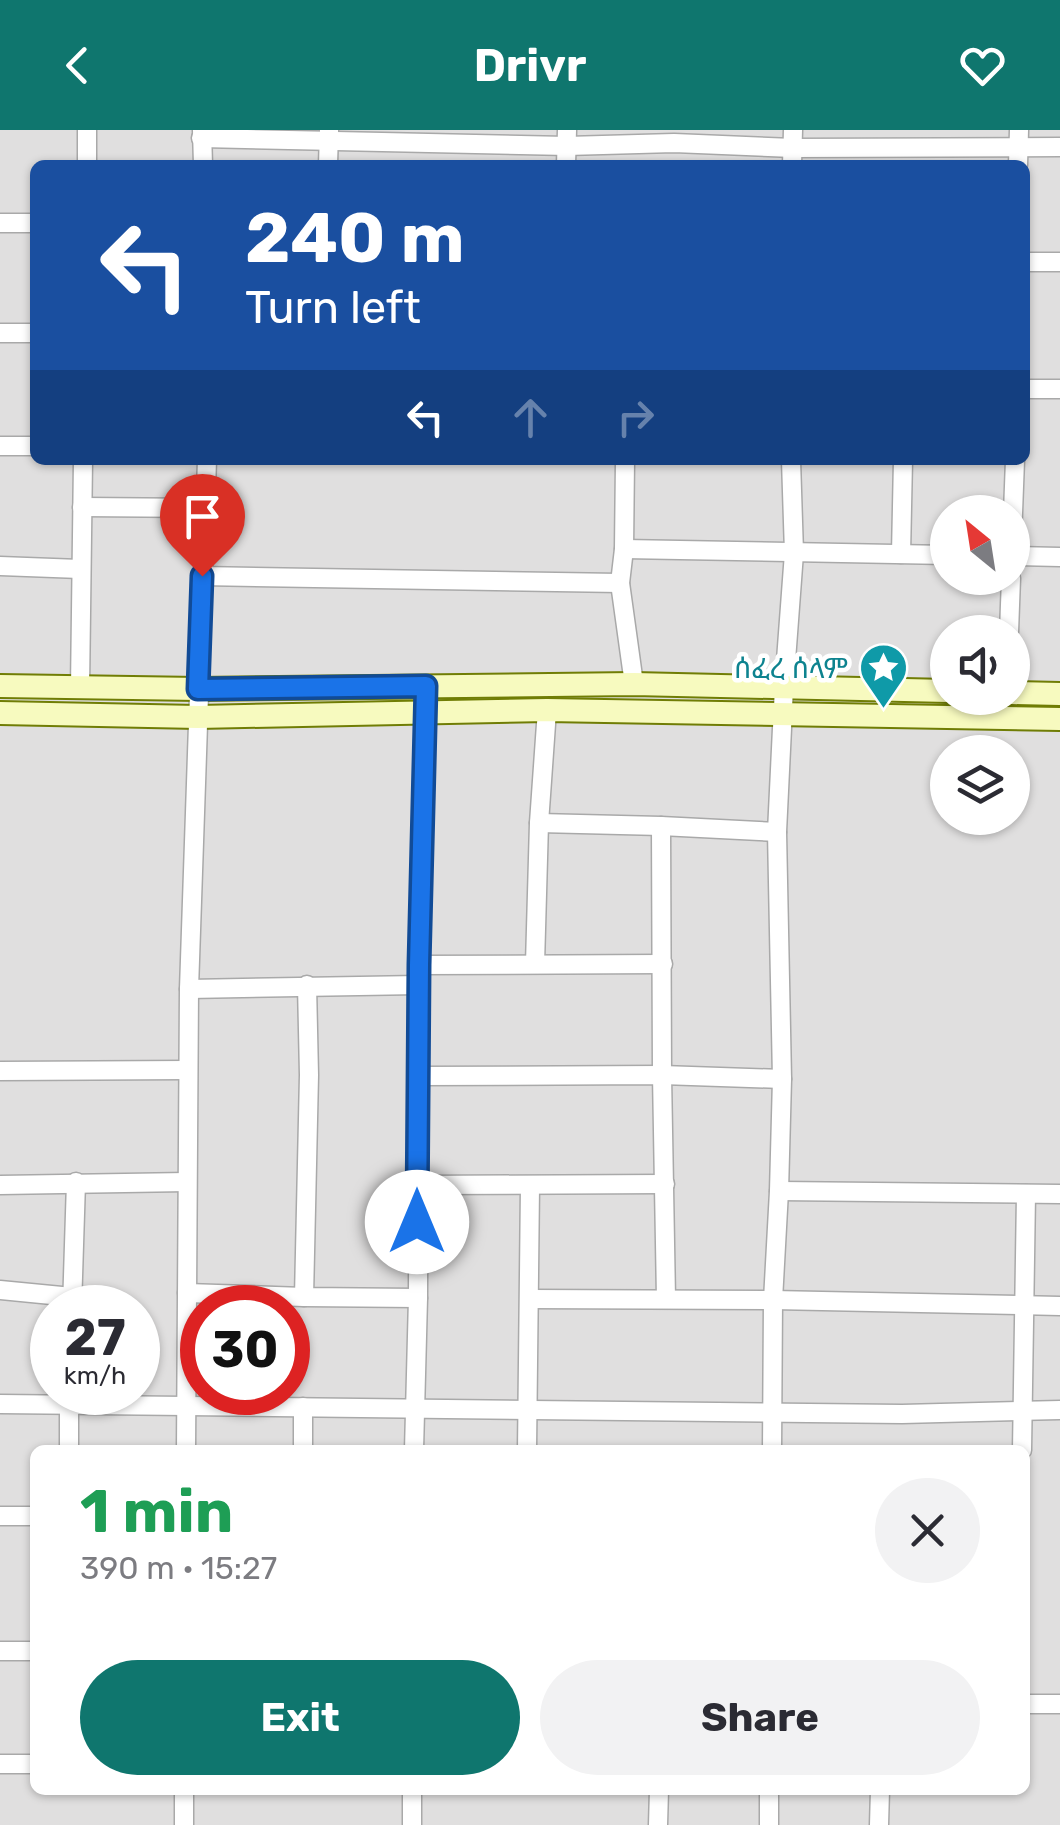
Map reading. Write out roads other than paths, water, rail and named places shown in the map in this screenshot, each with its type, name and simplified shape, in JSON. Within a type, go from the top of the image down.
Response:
[{"type":"main road","points":[[0,686],[198,689],[634,684],[930,691]]},
{"type":"main road","points":[[1030,693],[1060,694]]},
{"type":"main road","points":[[0,713],[198,717],[547,710],[1060,719]]},
{"type":"street","points":[[87,130],[87,160]]},
{"type":"street","points":[[204,160],[201,134],[329,134],[567,147],[675,137],[793,148],[907,138],[1060,147]]},
{"type":"street","points":[[328,160],[329,134]]},
{"type":"street","points":[[0,222],[30,223]]},
{"type":"street","points":[[1030,262],[1060,262]]},
{"type":"street","points":[[0,333],[30,333]]},
{"type":"street","points":[[1030,389],[1060,389]]},
{"type":"street","points":[[0,446],[30,446]]},
{"type":"street","points":[[80,688],[83,465]]},
{"type":"street","points":[[186,1285],[188,990],[206,465]]},
{"type":"street","points":[[624,465],[620,583],[634,684]]},
{"type":"street","points":[[772,1445],[772,1300],[782,1079],[777,832],[794,552],[791,465]]},
{"type":"street","points":[[902,465],[902,554]]},
{"type":"street","points":[[1014,495],[1015,465]]},
{"type":"street","points":[[82,507],[206,508]]},
{"type":"street","points":[[624,549],[930,554]]},
{"type":"street","points":[[1030,556],[1060,557]]},
{"type":"street","points":[[0,566],[80,569]]},
{"type":"street","points":[[202,576],[620,583]]},
{"type":"street","points":[[414,1445],[426,686]]},
{"type":"street","points":[[535,964],[547,710]]},
{"type":"street","points":[[539,823],[777,832]]},
{"type":"street","points":[[661,826],[666,1300]]},
{"type":"street","points":[[419,965],[663,964]]},
{"type":"street","points":[[188,990],[419,985]]},
{"type":"street","points":[[304,1285],[307,986]]},
{"type":"street","points":[[0,1071],[188,1070]]},
{"type":"street","points":[[419,1076],[662,1075],[782,1079]]},
{"type":"street","points":[[73,1285],[76,1182]]},
{"type":"street","points":[[0,1184],[187,1182]]},
{"type":"street","points":[[417,1185],[665,1184]]},
{"type":"street","points":[[527,1445],[530,1186]]},
{"type":"street","points":[[779,1192],[1060,1194]]},
{"type":"street","points":[[1022,1445],[1026,1194]]},
{"type":"street","points":[[0,1290],[30,1295]]},
{"type":"street","points":[[310,1297],[418,1298]]},
{"type":"street","points":[[530,1299],[1060,1306]]},
{"type":"street","points":[[0,1404],[30,1401]]},
{"type":"street","points":[[310,1407],[902,1414],[1060,1410]]},
{"type":"street","points":[[68,1415],[68,1445]]},
{"type":"street","points":[[186,1415],[186,1445]]},
{"type":"street","points":[[303,1415],[303,1445]]},
{"type":"street","points":[[0,1516],[30,1516]]},
{"type":"street","points":[[0,1651],[30,1651]]},
{"type":"street","points":[[1030,1704],[1060,1704]]},
{"type":"street","points":[[0,1764],[30,1764]]},
{"type":"street","points":[[184,1795],[184,1825]]},
{"type":"street","points":[[412,1795],[412,1825]]},
{"type":"street","points":[[658,1825],[659,1795]]},
{"type":"street","points":[[769,1825],[770,1795]]},
{"type":"street","points":[[879,1825],[880,1795]]},
{"type":"place","name":"ሰፈረ ሰላም","points":[[883,710]]}]
